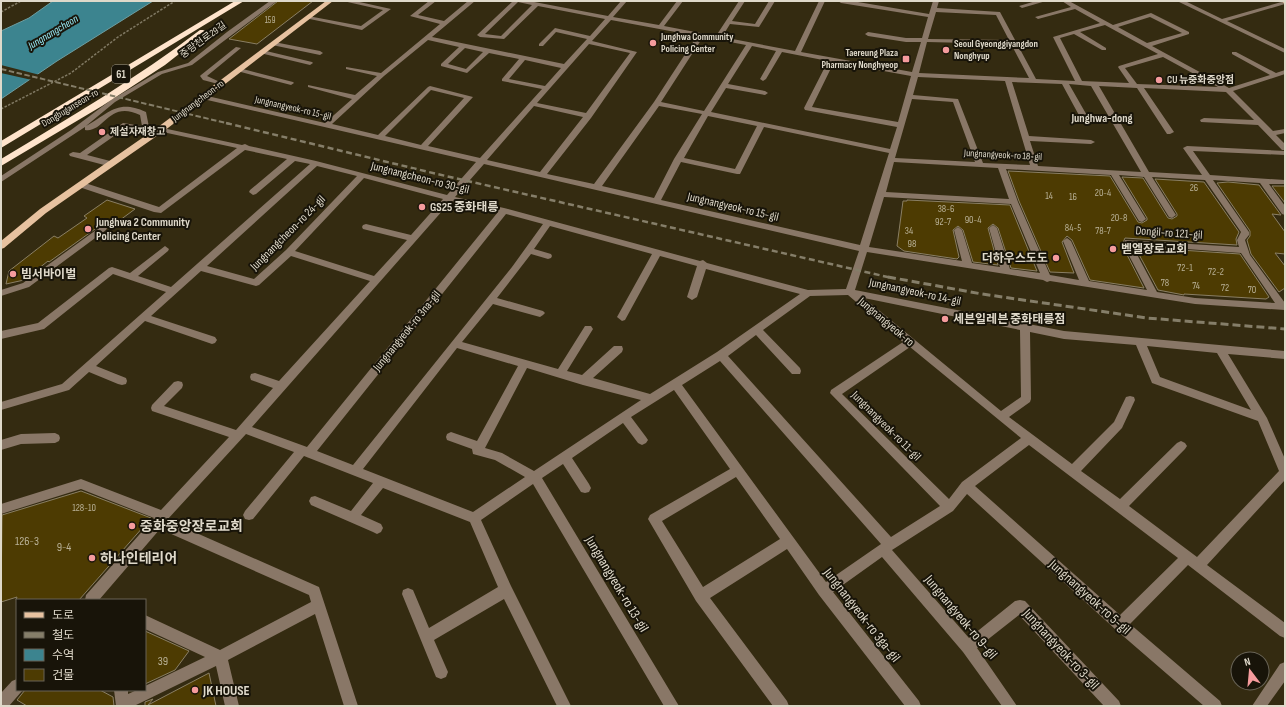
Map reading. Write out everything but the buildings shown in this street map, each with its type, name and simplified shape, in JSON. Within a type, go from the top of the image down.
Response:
[{"type":"highway","name":"Dongbuganseon-ro","points":[[1,145],[240,1]]},
{"type":"highway","name":"Dongbuganseon-ro","points":[[1,163],[99,104],[162,63],[195,39],[225,11]]},
{"type":"main road","name":"Jungnangcheon-ro","points":[[1,246],[43,212],[159,130],[330,1]]},
{"type":"street","name":"중랑천로29길","points":[[1,180],[76,131],[113,101],[160,73],[187,65],[274,1]]},
{"type":"street","points":[[308,18],[362,28],[388,9],[346,1]]},
{"type":"street","points":[[434,1],[413,16],[445,23]]},
{"type":"street","points":[[326,126],[382,75],[472,1]]},
{"type":"street","points":[[516,1],[480,35],[502,38],[536,5]]},
{"type":"street","points":[[521,1],[536,5],[562,8],[610,19],[915,75],[1228,90],[1285,72]]},
{"type":"street","points":[[562,8],[569,1]]},
{"type":"street","points":[[93,599],[160,519],[241,431],[375,279],[610,19],[624,1]]},
{"type":"street","points":[[660,28],[680,1]]},
{"type":"street","points":[[718,38],[742,1]]},
{"type":"street","points":[[728,22],[757,26],[772,1]]},
{"type":"street","points":[[797,53],[822,1]]},
{"type":"street","points":[[841,1],[998,13],[1033,80]]},
{"type":"street","points":[[1022,6],[1043,1]]},
{"type":"street","points":[[1180,1],[1285,51]]},
{"type":"street","points":[[1221,21],[1285,1]]},
{"type":"street","points":[[1067,2],[1077,4],[1112,27],[1228,90],[1285,148]]},
{"type":"street","points":[[1038,17],[1077,4]]},
{"type":"street","name":"Jungnangyeok-ro","points":[[933,9],[881,194],[850,292],[1001,417],[1285,631]]},
{"type":"street","points":[[1112,27],[1151,15],[1187,33],[1146,46]]},
{"type":"street","points":[[1080,83],[1056,37],[1106,23]]},
{"type":"street","points":[[541,45],[555,30],[634,52],[588,116],[541,176]]},
{"type":"street","points":[[1075,32],[1104,49]]},
{"type":"street","points":[[868,34],[906,40],[1014,42]]},
{"type":"street","points":[[596,188],[656,103],[701,35]]},
{"type":"street","points":[[426,38],[567,67]]},
{"type":"street","points":[[274,44],[320,53]]},
{"type":"street","points":[[656,202],[678,159],[750,44]]},
{"type":"street","points":[[463,46],[443,65],[467,71],[487,50]]},
{"type":"street","points":[[203,76],[238,48]]},
{"type":"street","points":[[763,79],[780,50]]},
{"type":"street","points":[[203,76],[205,52]]},
{"type":"street","points":[[262,52],[310,63]]},
{"type":"street","points":[[1234,53],[1276,75]]},
{"type":"street","points":[[1163,55],[1121,67],[1137,86],[1170,132]]},
{"type":"street","points":[[523,58],[504,80],[547,88]]},
{"type":"street","points":[[832,59],[808,108],[900,125]]},
{"type":"street","points":[[348,68],[382,75]]},
{"type":"street","points":[[239,70],[291,83]]},
{"type":"street","points":[[203,76],[205,79],[220,84]]},
{"type":"street","points":[[1008,79],[1035,168]]},
{"type":"street","points":[[1064,82],[1085,119]]},
{"type":"street","points":[[1094,84],[1146,174],[1172,215]]},
{"type":"street","points":[[723,85],[765,93]]},
{"type":"street","points":[[310,86],[357,98]]},
{"type":"street","points":[[379,138],[430,88],[469,97],[422,148]]},
{"type":"street","name":"Jungnangyeok-ro 15-gil","points":[[203,97],[541,176],[864,249]]},
{"type":"street","points":[[908,97],[956,100],[980,165]]},
{"type":"street","name":"Jungnangyeok-ro 18-gil","points":[[656,103],[762,124],[892,156],[980,165],[1285,182]]},
{"type":"street","points":[[533,104],[588,116]]},
{"type":"street","points":[[76,131],[92,126],[118,109],[125,107],[143,114],[146,126]]},
{"type":"street","points":[[1204,120],[1260,123]]},
{"type":"street","points":[[678,159],[737,172],[762,124]]},
{"type":"street","name":"Jungnangcheon-ro 30-gil","points":[[82,156],[127,125],[159,130],[244,146],[316,163],[703,263],[808,293],[850,292]]},
{"type":"street","points":[[1271,134],[1285,131]]},
{"type":"street","points":[[1026,138],[1091,142]]},
{"type":"street","points":[[82,185],[158,210],[163,210],[244,146]]},
{"type":"street","points":[[1284,307],[1246,256],[1241,240],[1246,235],[1245,232],[1187,148],[1285,153]]},
{"type":"street","points":[[73,154],[111,164]]},
{"type":"street","points":[[253,192],[293,158]]},
{"type":"street","points":[[1,406],[65,387],[316,163]]},
{"type":"street","points":[[1001,166],[1014,202],[1047,279]]},
{"type":"street","points":[[1114,172],[1142,219]]},
{"type":"street","name":"Jungnangcheon-ro 24-gil","points":[[200,267],[256,283],[289,252],[362,176]]},
{"type":"street","points":[[1263,181],[1285,212]]},
{"type":"street","points":[[881,194],[1014,202]]},
{"type":"street","name":"Jungnangyeok-ro 3na-gil","points":[[249,515],[306,451],[504,211]]},
{"type":"street","points":[[355,471],[455,344],[492,300],[530,251],[548,223]]},
{"type":"street","points":[[366,227],[412,238]]},
{"type":"street","points":[[1,293],[26,285],[103,228]]},
{"type":"street","points":[[993,228],[1006,272]]},
{"type":"street","points":[[958,230],[968,266]]},
{"type":"street","points":[[1067,241],[1086,284]]},
{"type":"street","name":"Dongil-ro 121-gil","points":[[1154,295],[1127,244],[1128,242],[1244,250]]},
{"type":"street","points":[[132,276],[165,249]]},
{"type":"street","points":[[864,249],[1047,279],[1195,301],[1284,307]]},
{"type":"street","points":[[530,251],[548,256]]},
{"type":"street","points":[[289,252],[375,279]]},
{"type":"street","points":[[622,317],[658,252]]},
{"type":"street","points":[[692,297],[703,263]]},
{"type":"street","points":[[1,335],[41,326],[112,270],[174,291]]},
{"type":"street","name":"Jungnangyeok-ro 14-gil","points":[[850,292],[1064,335],[1285,355]]},
{"type":"street","points":[[474,518],[624,416],[721,355],[808,293]]},
{"type":"street","points":[[492,300],[540,313]]},
{"type":"street","points":[[144,317],[212,340]]},
{"type":"street","points":[[1001,417],[1026,399],[1025,328]]},
{"type":"street","points":[[560,374],[588,330]]},
{"type":"street","points":[[757,330],[796,371]]},
{"type":"street","name":"Jungnangyeok-ro 11-gil","points":[[910,342],[835,394],[948,507]]},
{"type":"street","points":[[1140,342],[1156,380],[1262,418]]},
{"type":"street","points":[[455,344],[583,381],[652,399]]},
{"type":"street","points":[[583,381],[618,349]]},
{"type":"street","points":[[1120,624],[1193,561],[1285,472],[1262,418],[1222,350]]},
{"type":"street","points":[[721,355],[887,548]]},
{"type":"street","points":[[480,447],[524,364]]},
{"type":"street","points":[[88,367],[122,381]]},
{"type":"street","points":[[255,377],[280,386]]},
{"type":"street","name":"Jungnangyeok-ro 3ga-gil","points":[[676,384],[824,591],[914,706]]},
{"type":"street","points":[[178,385],[156,408],[241,431],[306,451],[474,518],[506,590],[564,706]]},
{"type":"street","points":[[1073,471],[1118,425],[1130,400]]},
{"type":"street","points":[[624,416],[642,440]]},
{"type":"street","name":"Jungnangyeok-ro 13-gil","points":[[451,437],[480,447],[477,451],[498,456],[535,477],[672,706]]},
{"type":"street","points":[[1,445],[21,439],[55,438]]},
{"type":"street","points":[[824,591],[948,507],[966,486],[1030,438]]},
{"type":"street","points":[[1120,507],[1181,446]]},
{"type":"street","points":[[565,457],[585,488]]},
{"type":"street","points":[[738,470],[654,519],[701,596],[782,706]]},
{"type":"street","points":[[352,518],[381,482]]},
{"type":"street","points":[[1,509],[81,484],[314,591],[351,706]]},
{"type":"street","name":"Jungnangyeok-ro 5-gil","points":[[966,486],[1120,624],[1215,706]]},
{"type":"street","points":[[315,501],[377,528]]},
{"type":"street","points":[[701,596],[788,541]]},
{"type":"street","name":"Jungnangyeok-ro 9-gil","points":[[887,548],[968,647],[1010,706]]},
{"type":"street","points":[[426,637],[506,590]]},
{"type":"street","points":[[408,594],[441,672]]},
{"type":"street","points":[[121,691],[123,705],[318,605]]},
{"type":"street","name":"Jungnangyeok-ro 3-gil","points":[[968,647],[1020,606],[1114,706]]},
{"type":"street","points":[[146,622],[220,656],[232,706]]},
{"type":"street","points":[[1258,706],[1285,669]]},
{"type":"street","points":[[1,704],[16,687]]},
{"type":"path","points":[[1,12],[21,1]]},
{"type":"path","points":[[2,107],[71,72],[118,37],[175,1]]},
{"type":"water","name":"Jungnangcheon","points":[[53,1],[153,1],[57,61],[1,99],[1,31],[29,18]]},
{"type":"pier","points":[[1,65],[40,75],[32,80],[1,73]]},
{"type":"railway","points":[[1,69],[230,124]]},
{"type":"railway","points":[[226,123],[437,174],[892,278]]},
{"type":"railway","points":[[888,277],[982,294],[1147,318],[1285,329]]},
{"type":"place","name":"Junghwa Community Policing Center","points":[[653,43]]},
{"type":"place","name":"Seoul Gyeonggiyangdon Nonghyup","points":[[946,50]]},
{"type":"place","name":"Taereung Plaza Pharmacy Nonghyeop","points":[[906,59]]},
{"type":"place","name":"CU 뉴중화중앙점","points":[[1159,80]]},
{"type":"place","name":"제설자재창고","points":[[102,132]]},
{"type":"place","name":"GS25 중화태릉","points":[[422,207]]},
{"type":"place","name":"Junghwa 2 Community Policing Center","points":[[88,229]]},
{"type":"place","name":"벧엘장로교회","points":[[1113,249]]},
{"type":"place","name":"더하우스도도","points":[[1056,258]]},
{"type":"place","name":"빔서바이벌","points":[[13,274]]},
{"type":"place","name":"세븐일레븐 중화태릉점","points":[[945,319]]},
{"type":"place","name":"중화중앙장로교회","points":[[132,526]]},
{"type":"place","name":"하나인테리어","points":[[92,558]]},
{"type":"place","name":"JK HOUSE","points":[[195,690]]},
{"type":"district","name":"Junghwa-dong","points":[[1102,118]]}]
